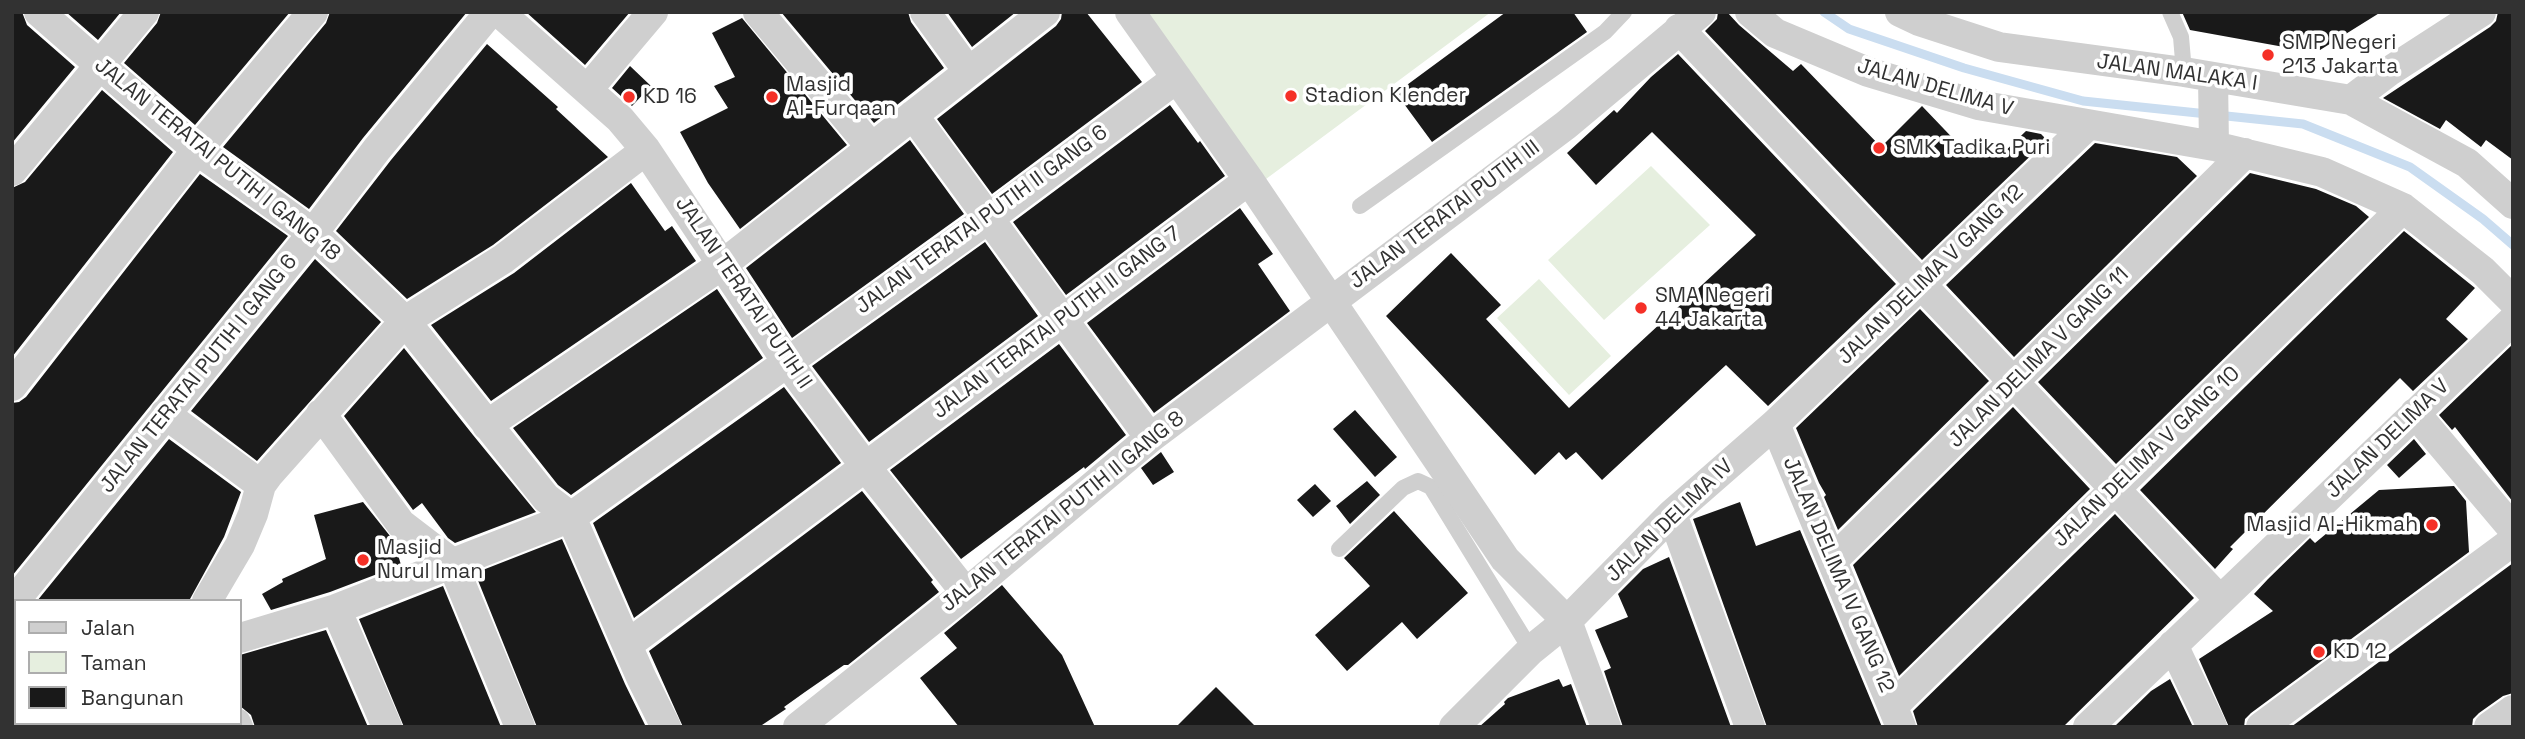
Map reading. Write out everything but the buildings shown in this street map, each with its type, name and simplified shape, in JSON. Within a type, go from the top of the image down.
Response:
[{"type":"street","name":"JALAN TERATAI PUTIH I GANG 18","points":[[39,12],[197,150],[313,233],[405,321],[546,498],[571,517],[666,727]]},
{"type":"street","points":[[12,171],[144,12]]},
{"type":"street","points":[[12,386],[197,150],[313,12]]},
{"type":"street","name":"JALAN TERATAI PUTIH I GANG 6","points":[[16,599],[490,12]]},
{"type":"street","name":"JALAN TERATAI PUTIH II","points":[[499,12],[620,119],[646,150],[787,362],[966,593]]},
{"type":"street","points":[[588,89],[653,12]]},
{"type":"street","points":[[758,12],[872,148]]},
{"type":"street","points":[[925,12],[968,71]]},
{"type":"street","points":[[487,425],[723,264],[1045,12]]},
{"type":"street","name":"JALAN TERATAI PUTIH III","points":[[1130,12],[1332,301],[1566,125],[1690,21]]},
{"type":"street","name":"JALAN DELIMA V","points":[[1750,12],[1775,33],[1868,72],[1978,105],[2087,126],[2214,136],[2245,153],[2322,172],[2403,208],[2483,271],[2513,301]]},
{"type":"street","name":"JALAN MALAKA I","points":[[1900,12],[1919,21],[1999,47],[2184,72],[2213,80],[2351,100],[2466,163],[2513,204]]},
{"type":"street","points":[[2351,100],[2388,72],[2481,12]]},
{"type":"street","points":[[1690,21],[1921,285],[2220,600]]},
{"type":"street","name":"JALAN TERATAI PUTIH II GANG 6","points":[[242,637],[336,609],[571,517],[989,218],[1177,78]]},
{"type":"street","points":[[2213,80],[2214,136]]},
{"type":"street","points":[[913,115],[1150,438]]},
{"type":"street","name":"JALAN DELIMA V GANG 12","points":[[1775,424],[2087,126]]},
{"type":"street","points":[[208,599],[240,545],[261,485],[405,321],[503,259],[646,150]]},
{"type":"street","name":"JALAN DELIMA V GANG 11","points":[[1832,561],[2245,153]]},
{"type":"street","name":"JALAN TERATAI PUTIH II GANG 7","points":[[627,645],[1249,180]]},
{"type":"street","name":"JALAN DELIMA V GANG 10","points":[[1897,717],[2115,488],[2403,208]]},
{"type":"street","points":[[1332,301],[1506,559],[1567,621],[1606,727]]},
{"type":"street","name":"JALAN TERATAI PUTIH II GANG 8","points":[[797,727],[966,593],[1150,438],[1332,301]]},
{"type":"street","name":"JALAN DELIMA V","points":[[2088,727],[2513,320]]},
{"type":"street","points":[[2415,413],[2513,529]]},
{"type":"street","points":[[165,414],[261,485]]},
{"type":"street","points":[[321,414],[401,524],[452,563],[520,727]]},
{"type":"street","name":"JALAN DELIMA IV","points":[[1454,727],[1531,650],[1567,621],[1672,514],[1775,424]]},
{"type":"street","name":"JALAN DELIMA IV GANG 12","points":[[1775,424],[1897,717]]},
{"type":"street","points":[[1672,514],[1750,727]]},
{"type":"street","points":[[2261,727],[2513,541]]},
{"type":"street","points":[[336,609],[387,727]]},
{"type":"street","points":[[2173,645],[2212,727]]},
{"type":"street","points":[[2489,727],[2513,710]]},
{"type":"lane","points":[[1360,206],[1605,32],[1624,12]]},
{"type":"lane","points":[[2170,12],[2181,37],[2184,72]]},
{"type":"lane","points":[[1339,549],[1403,488],[1418,481],[1431,487],[1531,650]]},
{"type":"green space","name":"Stadion Klender","points":[[1142,12],[1491,12],[1266,179]]},
{"type":"green space","points":[[1651,166],[1710,225],[1604,320],[1548,260]]},
{"type":"green space","points":[[1539,279],[1611,356],[1569,395],[1497,318]]},
{"type":"waterway","points":[[1824,12],[1849,29],[1964,68],[2083,101],[2303,124],[2410,167],[2483,219],[2513,245]]},
{"type":"place","name":"SMP Negeri 213 Jakarta","points":[[2268,55]]},
{"type":"place","name":"Stadion Klender","points":[[1291,96]]},
{"type":"place","name":"KD 16","points":[[629,97]]},
{"type":"place","name":"Masjid Al-Furqaan","points":[[772,97]]},
{"type":"place","name":"SMK Tadika Puri","points":[[1879,148]]},
{"type":"place","name":"SMA Negeri 44 Jakarta","points":[[1641,308]]},
{"type":"place","name":"Masjid Al-Hikmah","points":[[2432,525]]},
{"type":"place","name":"Masjid Nurul Iman","points":[[363,560]]},
{"type":"place","name":"KD 12","points":[[2319,652]]}]
